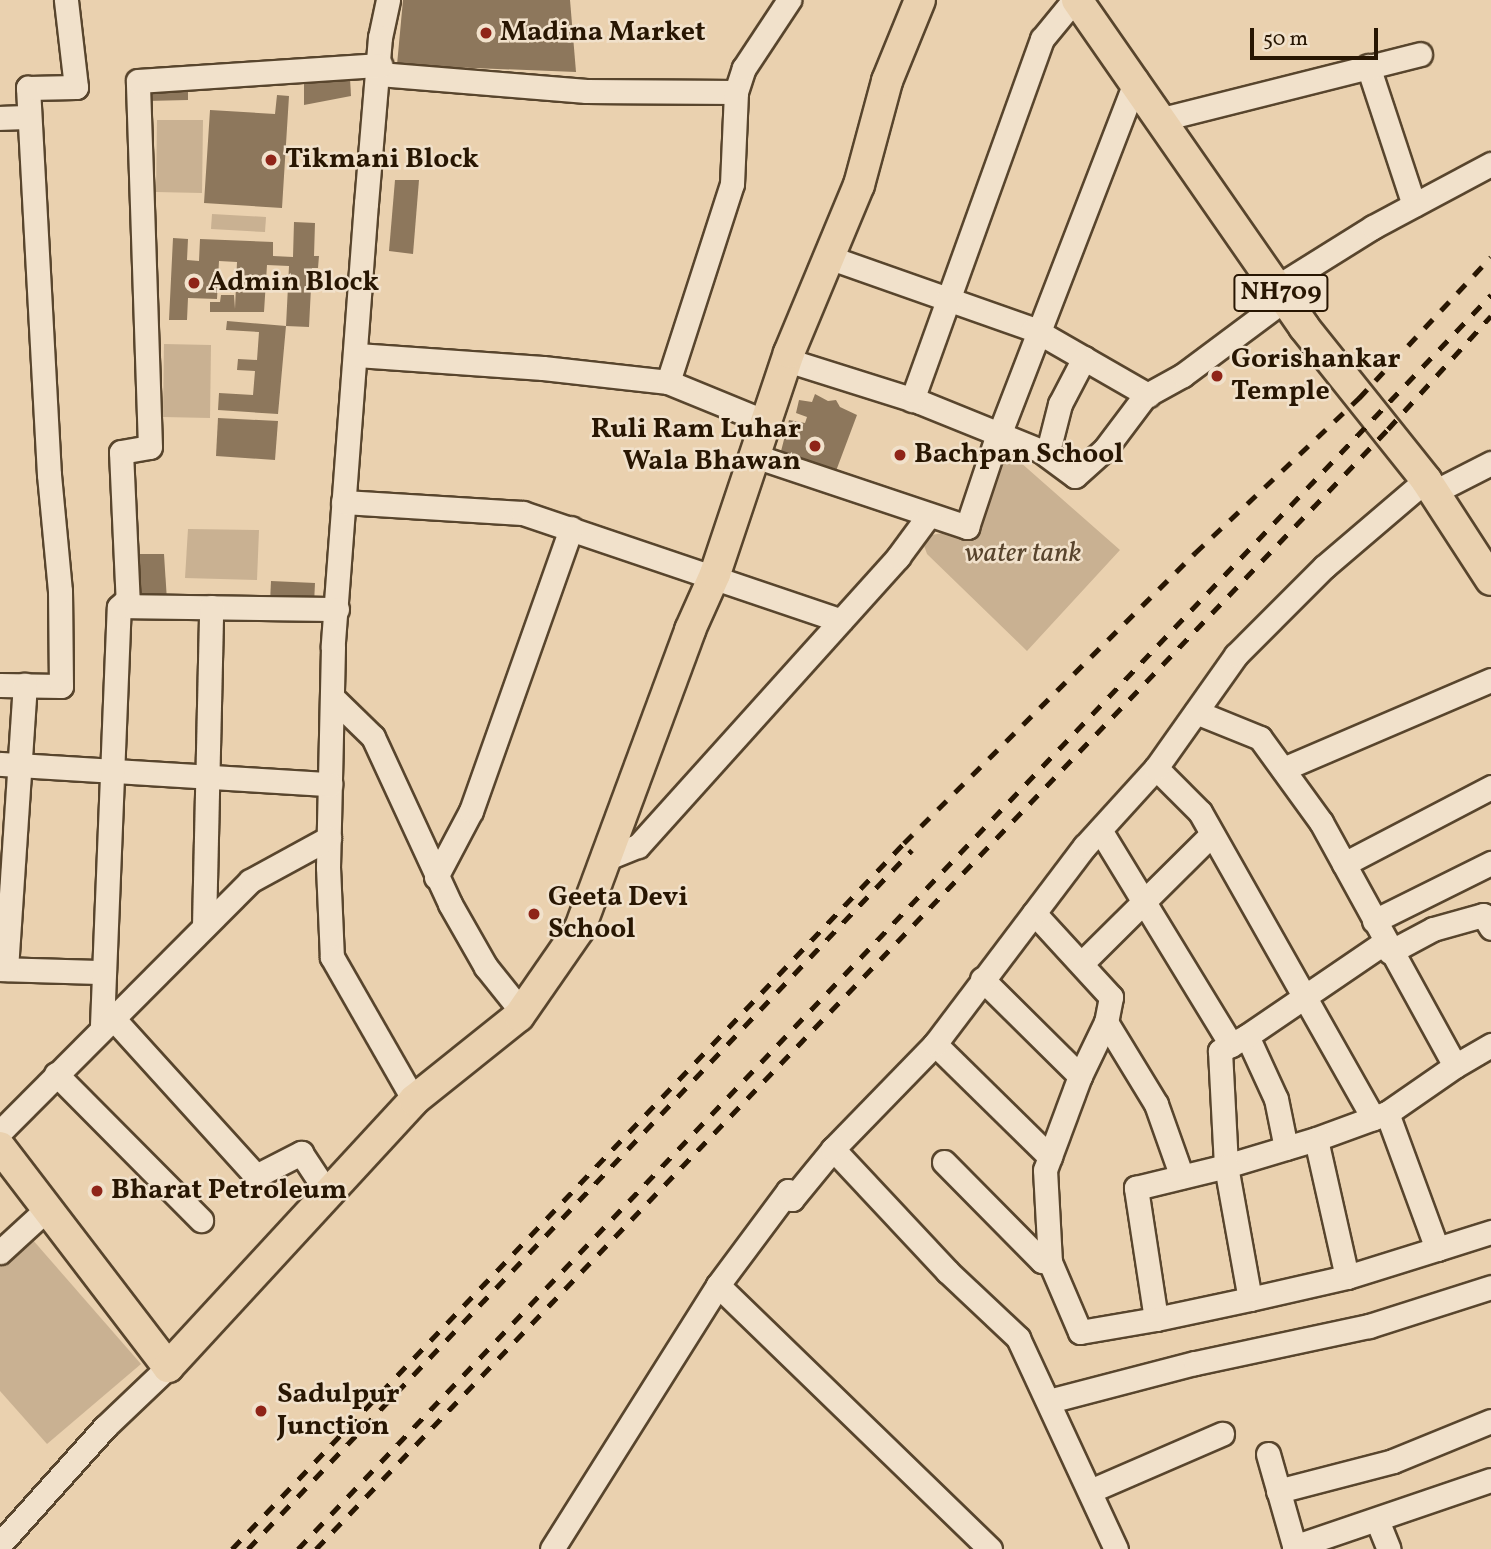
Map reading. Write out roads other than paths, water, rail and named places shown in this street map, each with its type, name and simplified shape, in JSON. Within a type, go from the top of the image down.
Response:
[{"type":"main road","points":[[0,1147],[168,1367],[414,1100],[522,1012],[580,928],[715,574],[787,360],[859,185],[887,80],[920,0]]},
{"type":"main road","name":"NH709","points":[[1076,0],[1136,80],[1281,293],[1430,486],[1491,580]]},
{"type":"street","points":[[0,685],[61,686],[60,591],[28,88],[76,87],[66,0]]},
{"type":"street","points":[[388,0],[343,502],[332,696],[329,838],[332,957],[414,1100]]},
{"type":"street","points":[[668,382],[732,184],[736,92],[744,68],[789,0]]},
{"type":"street","points":[[912,400],[1042,39],[1076,0]]},
{"type":"street","points":[[1162,119],[1420,54]]},
{"type":"street","points":[[1368,66],[1414,205]]},
{"type":"street","points":[[337,609],[128,606],[121,452],[150,447],[138,81],[380,69],[586,91],[736,92]]},
{"type":"street","points":[[755,456],[967,527],[1036,331],[1136,80]]},
{"type":"street","points":[[0,118],[29,117]]},
{"type":"street","points":[[787,360],[912,400],[998,434],[1047,455],[1075,477],[1105,449],[1148,395],[1182,375],[1281,293],[1414,205],[1491,164]]},
{"type":"street","points":[[831,258],[1036,331],[1148,395]]},
{"type":"street","points":[[357,355],[543,368],[668,382],[766,422]]},
{"type":"street","points":[[1047,455],[1060,404],[1084,358]]},
{"type":"street","points":[[552,1549],[718,1285],[788,1191],[792,1199],[833,1149],[935,1044],[1034,912],[1100,830],[1156,768],[1236,655],[1324,568],[1430,486],[1491,463]]},
{"type":"street","points":[[343,502],[523,513],[715,574],[840,620]]},
{"type":"street","points":[[605,859],[638,845],[840,620],[929,515]]},
{"type":"street","points":[[436,877],[471,811],[571,528]]},
{"type":"street","points":[[128,599],[120,607],[104,972],[107,1021],[256,1176],[300,1153],[328,1194]]},
{"type":"street","points":[[204,926],[211,607]]},
{"type":"street","points":[[1283,769],[1491,680]]},
{"type":"street","points":[[26,685],[10,764],[3,969],[104,972]]},
{"type":"street","points":[[332,696],[373,737],[436,877],[486,967],[522,1012]]},
{"type":"street","points":[[1196,712],[1260,738],[1283,769],[1321,822],[1455,1066]]},
{"type":"street","points":[[10,764],[207,774],[330,784]]},
{"type":"street","points":[[1156,768],[1200,812],[1308,999],[1380,1115],[1437,1249]]},
{"type":"street","points":[[1344,864],[1491,788]]},
{"type":"street","points":[[1100,830],[1276,1099],[1286,1148]]},
{"type":"street","points":[[1082,963],[1143,899],[1212,834]]},
{"type":"street","points":[[0,1132],[107,1021],[250,881],[329,838]]},
{"type":"street","points":[[1374,921],[1491,863]]},
{"type":"street","points":[[1034,912],[1111,998],[1106,1022],[1080,1076],[1045,1170],[1050,1262],[1080,1332],[1250,1300],[1347,1278],[1491,1232]]},
{"type":"street","points":[[1250,1300],[1226,1166],[1220,1051],[1308,999],[1388,947],[1433,929],[1483,915],[1491,928]]},
{"type":"street","points":[[982,979],[1080,1076]]},
{"type":"street","points":[[1106,1022],[1156,1104],[1182,1177]]},
{"type":"street","points":[[935,1044],[1050,1157]]},
{"type":"street","points":[[1156,1319],[1136,1188],[1226,1166],[1316,1139],[1380,1115],[1491,1045]]},
{"type":"street","points":[[56,1074],[201,1220]]},
{"type":"street","points":[[1316,1139],[1347,1278]]},
{"type":"street","points":[[833,1149],[947,1271],[1018,1338],[1116,1549]]},
{"type":"street","points":[[944,1162],[1042,1261],[1050,1262]]},
{"type":"street","points":[[0,1252],[47,1209]]},
{"type":"street","points":[[718,1285],[990,1549]]},
{"type":"street","points":[[1049,1401],[1195,1363],[1369,1326],[1491,1287]]},
{"type":"street","points":[[0,1544],[105,1427],[168,1367]]},
{"type":"street","points":[[1278,1491],[1393,1461],[1491,1421]]},
{"type":"street","points":[[1090,1491],[1222,1434]]},
{"type":"street","points":[[1268,1454],[1294,1548],[1491,1480]]},
{"type":"street","points":[[1377,1520],[1389,1549]]},
{"type":"railway","points":[[232,1549],[904,843],[1195,553],[1359,398],[1491,257]]},
{"type":"railway","points":[[298,1549],[1491,295]]},
{"type":"railway","points":[[316,1549],[1388,429],[1491,316]]},
{"type":"railway","points":[[248,1549],[912,850]]},
{"type":"place","name":"Madina Market","points":[[486,33]]},
{"type":"place","name":"Tikmani Block","points":[[271,160]]},
{"type":"place","name":"Admin Block","points":[[194,283]]},
{"type":"place","name":"Gorishankar Temple","points":[[1217,376]]},
{"type":"place","name":"Ruli Ram Luhar Wala Bhawan","points":[[815,446]]},
{"type":"place","name":"Bachpan School","points":[[900,455]]},
{"type":"place","name":"Geeta Devi School","points":[[534,914]]},
{"type":"place","name":"Bharat Petroleum","points":[[97,1191]]},
{"type":"place","name":"Sadulpur Junction","points":[[261,1411]]},
{"type":"park label","name":"water tank","points":[[1023,554]]}]
